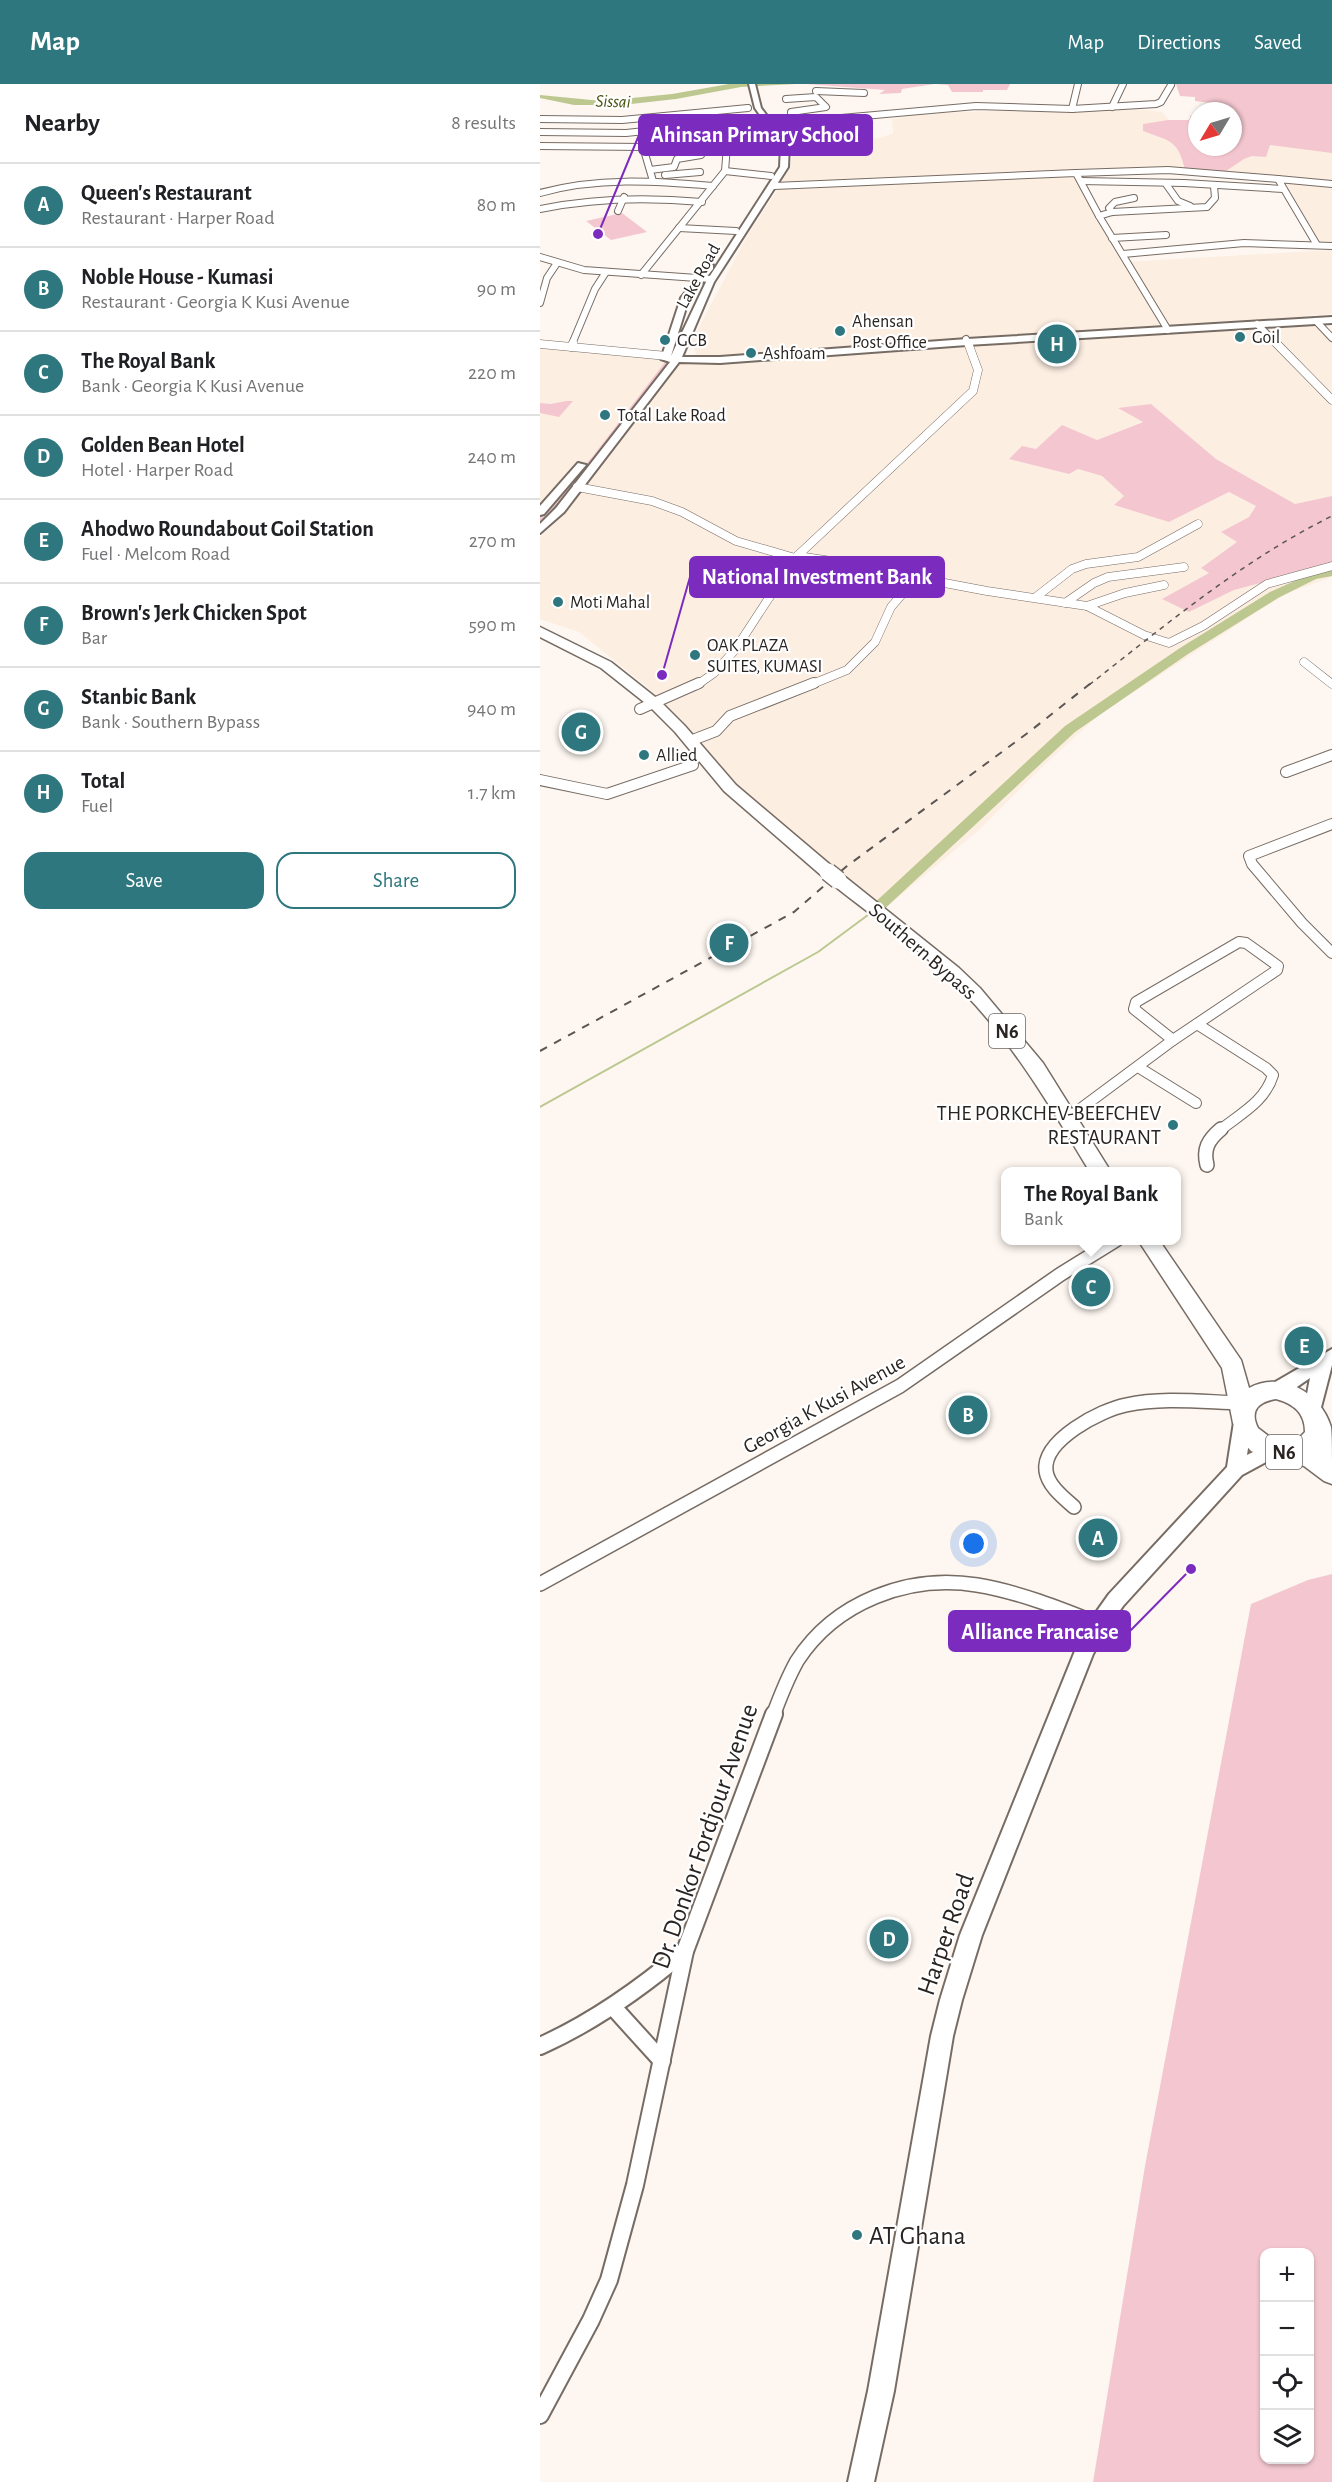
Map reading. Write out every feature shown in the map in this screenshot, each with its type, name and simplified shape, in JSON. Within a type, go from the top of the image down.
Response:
[{"type":"highway","points":[[540,621],[578,638],[606,665]]},
{"type":"highway","name":"Southern Bypass","points":[[542,639],[647,706],[693,765],[884,916],[968,986],[1023,1049],[1098,1167]]},
{"type":"highway","name":"Southern Bypass","points":[[542,639],[606,665],[647,706],[690,741],[742,806]]},
{"type":"highway","name":"N6","points":[[1151,1245],[1233,1366],[1242,1413],[1253,1439],[1281,1451],[1311,1459],[1332,1474]]},
{"type":"highway","name":"N6","points":[[1233,1366],[1274,1390],[1298,1395],[1316,1416],[1332,1451]]},
{"type":"highway","name":"N6","points":[[1242,1413],[1248,1401],[1254,1396],[1274,1390]]},
{"type":"highway","name":"N6","points":[[1281,1451],[1305,1447],[1311,1442],[1315,1437],[1316,1416]]},
{"type":"main road","name":"Lake Road","points":[[540,530],[577,487],[669,370],[685,298],[736,231],[771,176],[778,157],[777,147],[763,123],[753,85]]},
{"type":"main road","name":"Lake Road","points":[[540,512],[686,341],[690,324],[711,279],[774,186],[784,167],[786,155],[782,140],[748,108],[744,92]]},
{"type":"main road","points":[[672,358],[1332,318]]},
{"type":"main road","points":[[1167,328],[1316,321],[1332,318]]},
{"type":"main road","points":[[672,358],[698,361],[967,340]]},
{"type":"main road","points":[[686,341],[692,350],[716,357]]},
{"type":"main road","points":[[669,370],[698,361]]},
{"type":"main road","points":[[1274,1390],[1328,1360]]},
{"type":"main road","points":[[1316,1416],[1316,1387],[1328,1360]]},
{"type":"main road","points":[[1236,1470],[1242,1413]]},
{"type":"main road","name":"Harper Road","points":[[861,2482],[874,2431],[940,2047],[951,2000],[983,1904],[1085,1651],[1099,1624],[1116,1600],[1236,1470],[1281,1451]]},
{"type":"street","points":[[1072,109],[1078,84]]},
{"type":"street","points":[[1112,107],[1123,84]]},
{"type":"street","points":[[540,132],[626,134],[708,125],[791,122],[976,106],[1072,109],[1156,105],[1161,102],[1171,85]]},
{"type":"street","points":[[791,122],[791,112],[826,108],[816,93]]},
{"type":"street","points":[[786,99],[816,93],[864,93]]},
{"type":"street","points":[[694,107],[730,103],[738,109]]},
{"type":"street","points":[[540,119],[622,120],[748,108]]},
{"type":"street","points":[[641,275],[725,171],[727,146],[708,125]]},
{"type":"street","points":[[540,146],[643,147],[769,133]]},
{"type":"street","points":[[643,147],[651,176]]},
{"type":"street","points":[[651,176],[674,167],[704,166],[702,156],[677,159],[674,167]]},
{"type":"street","points":[[725,171],[771,176]]},
{"type":"street","points":[[774,186],[1155,171],[1194,171],[1332,184]]},
{"type":"street","points":[[1153,183],[1155,171]]},
{"type":"street","points":[[541,192],[600,182],[700,172]]},
{"type":"street","points":[[1076,173],[1099,216],[1167,328]]},
{"type":"street","points":[[651,176],[713,186]]},
{"type":"street","points":[[1278,179],[1317,245]]},
{"type":"street","points":[[1081,182],[1184,183],[1284,189]]},
{"type":"street","points":[[1166,184],[1178,201],[1191,207]]},
{"type":"street","points":[[1099,216],[1112,212],[1203,207],[1212,204],[1216,193],[1214,186]]},
{"type":"street","points":[[540,208],[585,200],[624,197],[702,202]]},
{"type":"street","points":[[618,211],[624,197]]},
{"type":"street","points":[[1112,212],[1109,208],[1115,202],[1134,198]]},
{"type":"street","points":[[679,228],[736,231]]},
{"type":"street","points":[[1112,238],[1166,235]]},
{"type":"street","points":[[1123,254],[1244,243],[1332,246]]},
{"type":"street","points":[[540,257],[557,263],[606,272],[711,279]]},
{"type":"street","points":[[540,303],[547,278],[557,263]]},
{"type":"street","points":[[571,347],[595,290],[606,272]]},
{"type":"street","points":[[1316,321],[1332,338]]},
{"type":"street","points":[[1257,324],[1332,400]]},
{"type":"street","points":[[647,706],[693,687],[714,673],[735,650],[797,557],[973,391],[980,379],[980,371],[967,340]]},
{"type":"street","points":[[540,344],[672,358]]},
{"type":"street","points":[[577,487],[652,501],[682,512],[736,541],[797,557],[918,576],[987,591],[1087,606],[1125,593],[1164,585]]},
{"type":"street","points":[[1036,597],[1071,569],[1086,564],[1138,557],[1198,524]]},
{"type":"street","points":[[1087,606],[1144,635],[1169,642],[1203,626],[1267,584],[1332,566]]},
{"type":"street","points":[[1065,603],[1094,583],[1108,577],[1184,567]]},
{"type":"street","points":[[690,741],[716,731],[730,716],[847,670],[877,639],[891,608],[918,576]]},
{"type":"street","points":[[1304,662],[1332,684]]},
{"type":"street","points":[[1286,772],[1332,755]]},
{"type":"street","points":[[540,780],[608,794],[693,765]]},
{"type":"street","points":[[1332,824],[1249,856],[1252,864],[1302,923],[1332,951]]},
{"type":"street","points":[[1068,1118],[1173,1040],[1276,970],[1278,966],[1246,943],[1239,942],[1136,1002],[1134,1009],[1136,1012],[1173,1040]]},
{"type":"street","points":[[1197,1024],[1266,1068],[1273,1075],[1266,1093],[1209,1141],[1204,1153],[1208,1165]]},
{"type":"street","points":[[1138,1067],[1196,1103]]},
{"type":"street","name":"Georgia K Kusi Avenue","points":[[540,1584],[900,1386],[1108,1245]]},
{"type":"street","points":[[1074,1507],[1053,1485],[1046,1473],[1045,1462],[1059,1440],[1097,1414],[1123,1405],[1157,1401],[1242,1413]]},
{"type":"street","name":"Dr. Donkor Fordjour Avenue","points":[[540,2415],[591,2320],[609,2280],[636,2185],[684,1951],[786,1681],[797,1659],[826,1625],[854,1605],[890,1591],[937,1582],[976,1586],[1048,1604],[1099,1624]]},
{"type":"street","points":[[540,2046],[585,2025],[614,2008],[684,1951]]},
{"type":"street","points":[[614,2008],[662,2061]]},
{"type":"shaded area","points":[[806,84],[935,84],[902,89],[901,93],[879,94],[885,90]]},
{"type":"shaded area","points":[[935,84],[1010,84],[1007,90],[952,92],[948,85]]},
{"type":"shaded area","points":[[1176,84],[1332,84],[1332,243],[1321,244],[1282,177],[1227,173],[1073,172],[1124,262],[1332,250],[1332,314],[1305,316],[1332,343],[1332,496],[1295,504],[1216,459],[1151,404],[1120,409],[1143,421],[1097,440],[1062,426],[1036,450],[1077,469],[1102,476],[1124,496],[1114,505],[1169,522],[1230,492],[1257,506],[1249,517],[1222,532],[1238,542],[1201,568],[1209,573],[1163,599],[1189,612],[1234,590],[1332,564],[1332,577],[1288,593],[1099,715],[1041,768],[979,830],[882,911],[762,812],[718,767],[673,712],[647,687],[579,632],[540,619],[540,537],[561,517],[540,512],[540,347],[698,363],[692,340],[749,233],[778,189],[790,166],[793,154],[827,152],[834,142],[880,138],[893,133],[892,119],[920,114],[1136,109],[1162,112],[1169,120],[1188,120],[1188,156],[1242,156],[1242,102],[1203,102],[1195,101],[1195,97],[1180,96]]},
{"type":"shaded area","points":[[1176,84],[1332,84],[1332,153],[1270,145],[1266,157],[1252,156],[1223,173],[1185,170],[1175,147],[1166,140],[1143,131],[1143,124],[1188,120],[1188,156],[1242,156],[1242,102],[1203,102],[1195,101],[1195,97],[1180,96]]},
{"type":"shaded area","points":[[622,213],[647,232],[611,240],[586,221]]},
{"type":"shaded area","points":[[665,362],[672,362],[540,526],[540,515],[593,456]]},
{"type":"shaded area","points":[[573,401],[559,417],[540,413],[540,403],[551,404]]},
{"type":"shaded area","points":[[1151,404],[1216,459],[1295,504],[1332,496],[1332,564],[1234,590],[1189,612],[1162,599],[1209,573],[1201,568],[1237,542],[1221,532],[1249,517],[1256,506],[1229,492],[1169,522],[1114,505],[1124,496],[1102,476],[1078,469],[1069,474],[1009,459],[1022,446],[1036,449],[1062,425],[1097,440],[1143,422],[1118,408]]},
{"type":"shaded area","points":[[1332,1574],[1332,2482],[1093,2482],[1145,2166],[1251,1604],[1308,1580]]},
{"type":"water","name":"Sissai","points":[[729,84],[796,84],[741,87],[676,99],[622,105],[574,105],[540,98],[540,95],[602,101],[672,94]]},
{"type":"waterway","points":[[875,910],[1070,729],[1184,651],[1274,595],[1312,577],[1332,572]]},
{"type":"waterway","points":[[540,1107],[818,952],[872,912]]},
{"type":"railway","points":[[1089,685],[1206,594],[1267,552],[1332,516]]},
{"type":"railway","points":[[540,1051],[794,912],[847,866],[1029,732],[1091,683]]},
{"type":"place","name":"Ahinsan Primary School","points":[[598,234]]},
{"type":"place","name":"Ahensan Post Office","points":[[840,331]]},
{"type":"place","name":"Goil","points":[[1240,337]]},
{"type":"place","name":"GCB","points":[[665,340]]},
{"type":"place","name":"Total","points":[[1057,344]]},
{"type":"place","name":"Ashfoam","points":[[751,353]]},
{"type":"place","name":"Total Lake Road","points":[[605,415]]},
{"type":"place","name":"Moti Mahal","points":[[558,602]]},
{"type":"place","name":"OAK PLAZA SUITES, KUMASI","points":[[695,655]]},
{"type":"place","name":"National Investment Bank","points":[[662,675]]},
{"type":"place","name":"Stanbic Bank","points":[[581,732]]},
{"type":"place","name":"Allied","points":[[644,755]]},
{"type":"place","name":"Brown's Jerk Chicken Spot","points":[[729,943]]},
{"type":"place","name":"THE PORKCHEV-BEEFCHEV RESTAURANT","points":[[1173,1125]]},
{"type":"place","name":"The Royal Bank","points":[[1091,1287]]},
{"type":"place","name":"Ahodwo Roundabout Goil Station","points":[[1304,1346]]},
{"type":"place","name":"Noble House - Kumasi","points":[[968,1415]]},
{"type":"place","name":"Queen's Restaurant","points":[[1098,1538]]},
{"type":"place","name":"Alliance Francaise","points":[[1191,1569]]},
{"type":"place","name":"Golden Bean Hotel","points":[[889,1939]]},
{"type":"place","name":"AT Ghana","points":[[857,2235]]}]
